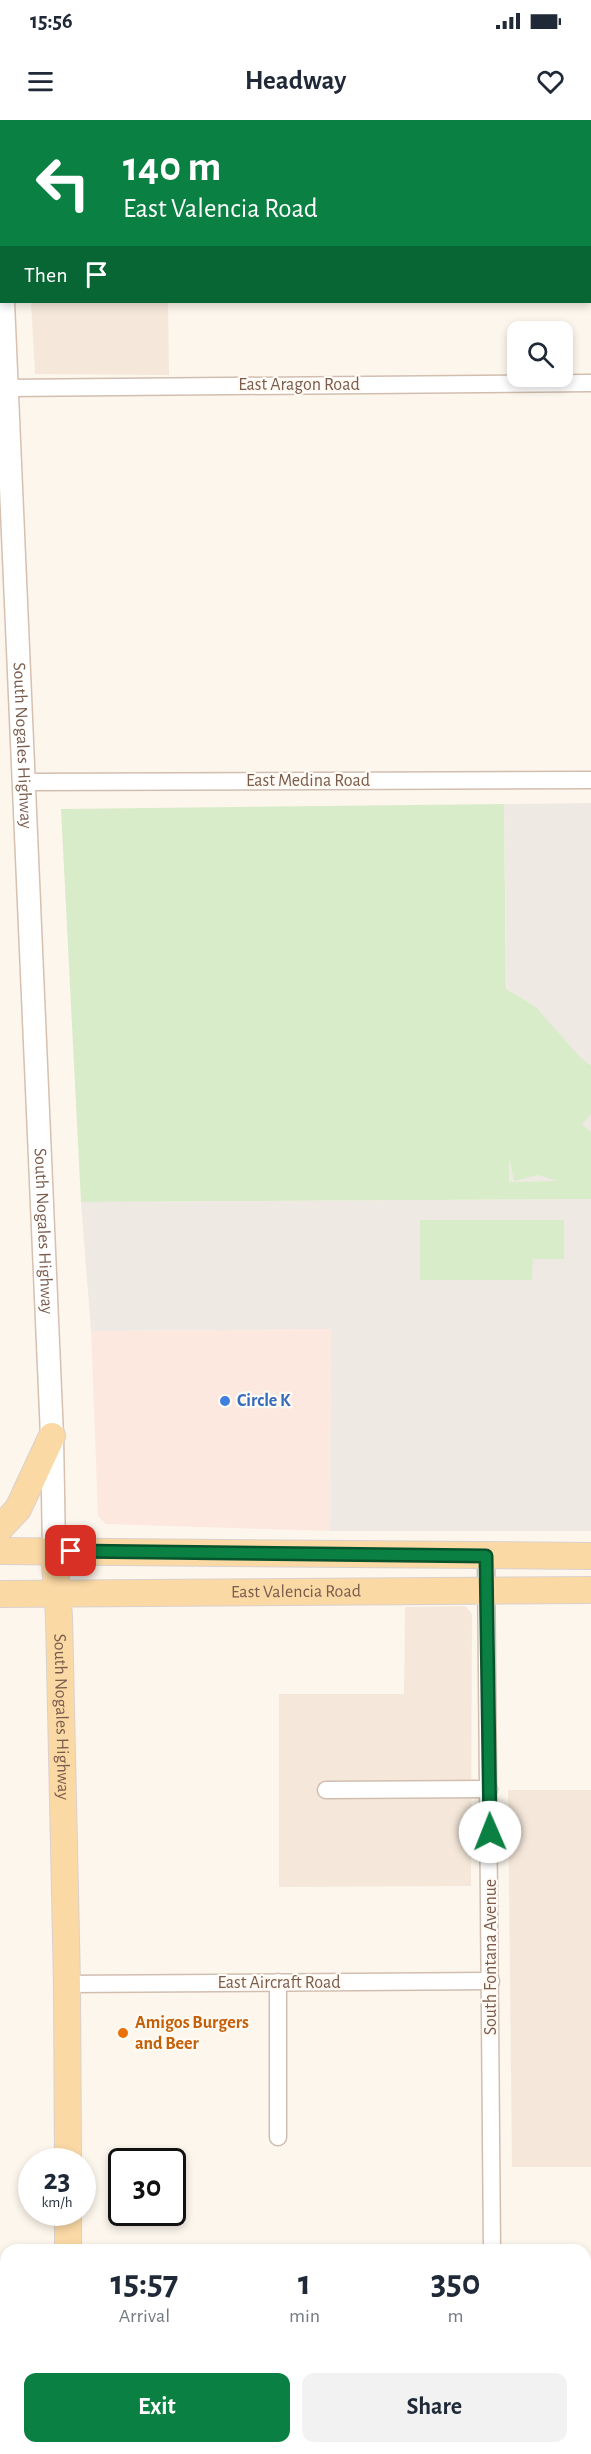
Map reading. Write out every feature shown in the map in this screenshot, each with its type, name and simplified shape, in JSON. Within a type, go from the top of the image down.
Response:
[{"type":"main road","name":"South Nogales Highway","points":[[3,303],[52,1436],[54,1551],[58,1594],[67,1984],[68,2148]]},
{"type":"main road","points":[[0,1528],[18,1509],[52,1436]]},
{"type":"main road","name":"East Valencia Road","points":[[0,1551],[591,1556]]},
{"type":"main road","name":"East Valencia Road","points":[[0,1594],[591,1590]]},
{"type":"main road","points":[[68,2226],[68,2244]]},
{"type":"street","name":"East Aragon Road","points":[[7,388],[591,383]]},
{"type":"street","name":"East Medina Road","points":[[25,782],[591,780]]},
{"type":"street","name":"South Fontana Avenue","points":[[486,1556],[492,2244]]},
{"type":"street","points":[[326,1790],[489,1788]]},
{"type":"street","name":"East Aircraft Road","points":[[67,1984],[491,1981]]},
{"type":"street","points":[[278,1982],[278,2137]]},
{"type":"shaded area","points":[[31,303],[168,303],[169,375],[35,374]]},
{"type":"shaded area","points":[[591,803],[591,1181],[509,1182],[504,804]]},
{"type":"shaded area","points":[[591,1199],[591,1531],[330,1531],[331,1329],[91,1331],[81,1202]]},
{"type":"shaded area","points":[[331,1329],[330,1531],[106,1524],[98,1516],[91,1331]]},
{"type":"shaded area","points":[[465,1606],[472,1614],[471,1886],[279,1887],[279,1694],[404,1694],[405,1607]]},
{"type":"shaded area","points":[[508,1790],[591,1790],[591,2167],[512,2167]]},
{"type":"green space","points":[[504,804],[506,989],[536,1007],[580,1057],[591,1066],[591,1114],[582,1124],[591,1132],[591,1199],[81,1202],[61,809]],"holes":[[[509,1156],[514,1181],[538,1175],[557,1181],[509,1182]]]},
{"type":"green space","points":[[420,1220],[564,1220],[564,1259],[533,1259],[532,1280],[420,1280]]},
{"type":"place","name":"Circle K","points":[[225,1401]]},
{"type":"place","name":"Amigos Burgers and Beer","points":[[123,2033]]},
{"type":"route","points":[[71,1551],[486,1556],[490,1832]]}]
